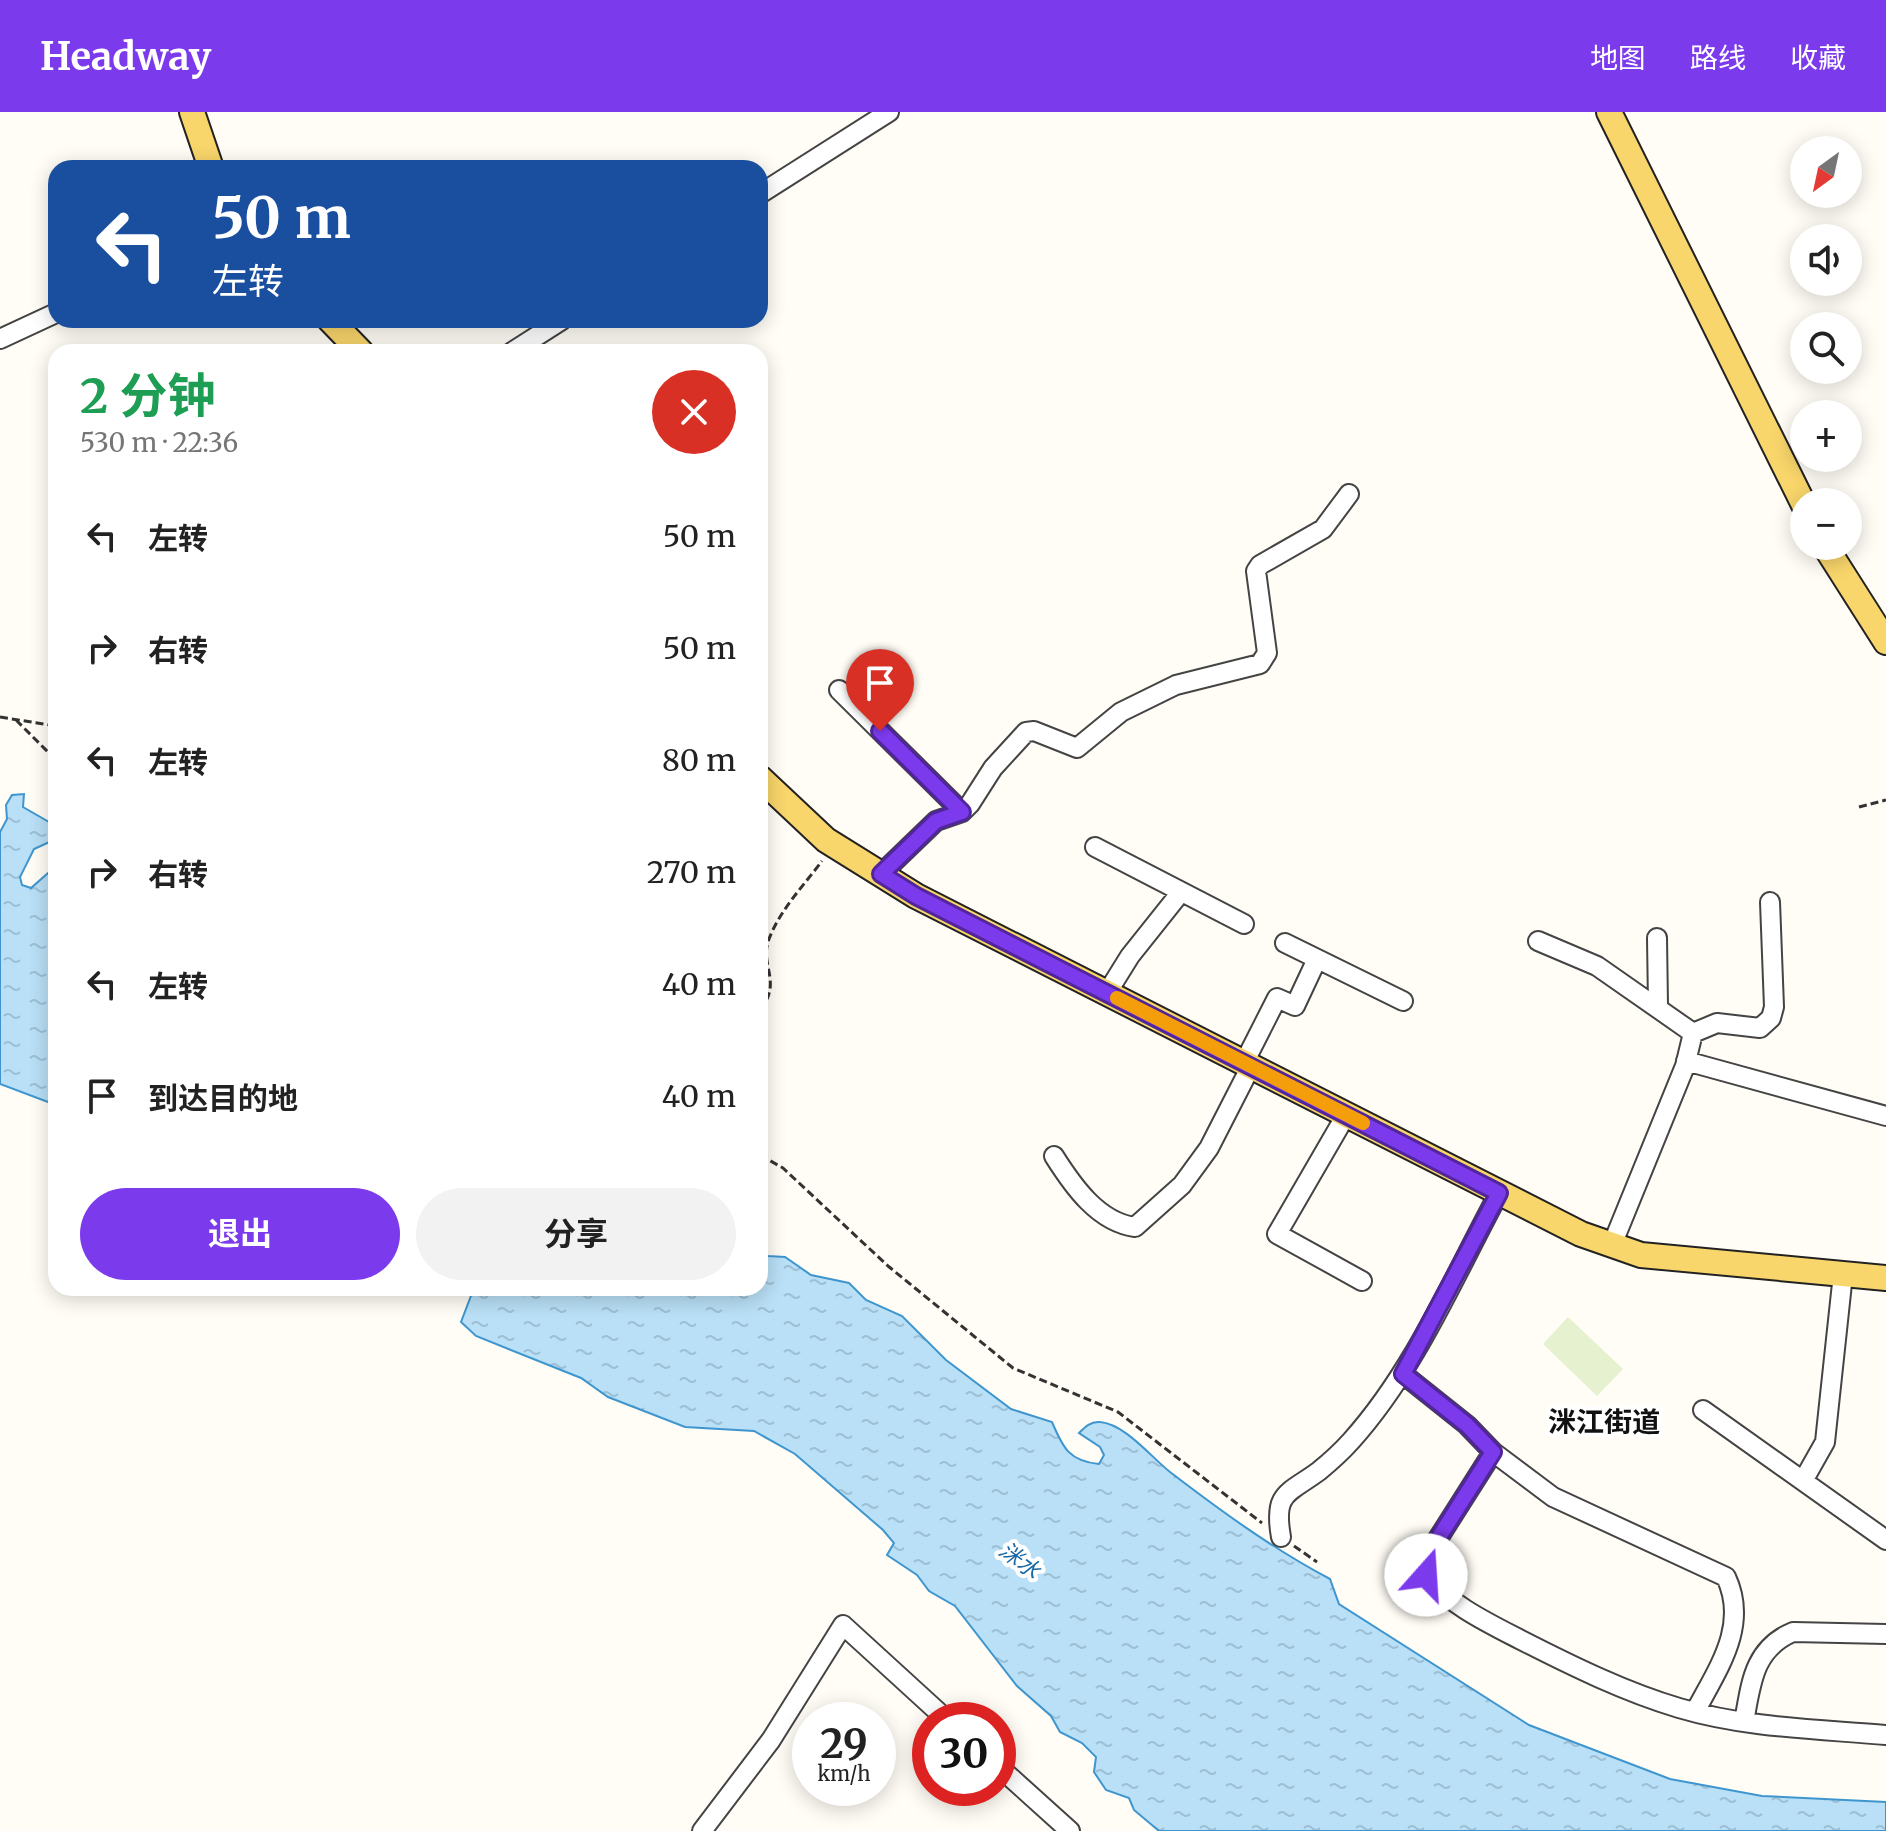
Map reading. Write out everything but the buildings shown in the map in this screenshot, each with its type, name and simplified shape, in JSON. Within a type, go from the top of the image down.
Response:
[{"type":"main road","points":[[192,112],[208,160]]},
{"type":"main road","points":[[1609,112],[1796,488]]},
{"type":"main road","points":[[338,328],[353,344]]},
{"type":"main road","points":[[1834,560],[1886,642]]},
{"type":"main road","points":[[768,785],[834,846],[916,896],[1581,1234],[1641,1255],[1886,1278]]},
{"type":"street","points":[[768,189],[889,112]]},
{"type":"street","points":[[0,339],[48,317]]},
{"type":"street","points":[[524,344],[550,328]]},
{"type":"street","points":[[881,874],[936,821],[962,812],[993,768],[1026,732],[1034,731],[1077,748],[1121,712],[1176,685],[1260,664],[1267,653],[1256,571],[1260,565],[1323,529],[1349,494]]},
{"type":"street","points":[[839,690],[962,812]]},
{"type":"street","points":[[1095,847],[1244,924]]},
{"type":"street","points":[[1107,993],[1130,956],[1181,892]]},
{"type":"street","points":[[1693,1033],[1717,1023],[1760,1028],[1771,1018],[1774,1007],[1770,902]]},
{"type":"street","points":[[1657,938],[1658,1005]]},
{"type":"street","points":[[1538,941],[1597,966],[1658,1005],[1693,1033]]},
{"type":"street","points":[[1285,943],[1403,1001]]},
{"type":"street","points":[[1054,1156],[1073,1187],[1100,1211],[1122,1226],[1135,1227],[1182,1185],[1209,1148],[1277,998],[1295,1006],[1317,959]]},
{"type":"street","points":[[1612,1245],[1686,1061],[1693,1033]]},
{"type":"street","points":[[1686,1061],[1886,1116]]},
{"type":"street","points":[[1346,1115],[1277,1234],[1362,1281]]},
{"type":"street","points":[[1281,1537],[1277,1515],[1281,1501],[1291,1488],[1319,1471],[1351,1441],[1403,1374],[1499,1193]]},
{"type":"street","points":[[1803,1481],[1825,1442],[1843,1274]]},
{"type":"street","points":[[1403,1374],[1467,1425],[1493,1452],[1553,1497],[1726,1577],[1734,1596],[1732,1641],[1695,1712]]},
{"type":"street","points":[[1703,1410],[1886,1540]]},
{"type":"street","points":[[1493,1452],[1427,1556],[1426,1575],[1434,1586],[1498,1628],[1572,1666],[1695,1712],[1744,1722],[1886,1735]]},
{"type":"street","points":[[702,1831],[744,1771],[771,1740],[843,1625],[927,1702]]},
{"type":"street","points":[[1744,1722],[1758,1660],[1767,1646],[1793,1632],[1886,1634]]},
{"type":"street","points":[[1016,1782],[1070,1831]]},
{"type":"path","points":[[0,717],[48,725]]},
{"type":"path","points":[[16,720],[48,752]]},
{"type":"path","points":[[1859,807],[1886,800]]},
{"type":"path","points":[[768,940],[777,922],[834,846]]},
{"type":"path","points":[[768,951],[772,987],[768,1000]]},
{"type":"path","points":[[768,1160],[783,1168],[888,1266],[1013,1368],[1118,1412],[1317,1562]]},
{"type":"green space","points":[[1568,1317],[1623,1369],[1597,1396],[1543,1344]]},
{"type":"water","points":[[24,794],[23,807],[48,821],[48,843],[34,849],[20,877],[22,885],[31,888],[48,873],[48,1102],[0,1084],[0,832],[7,819],[6,805],[12,795]]},
{"type":"water","name":"洣水","points":[[768,1256],[785,1257],[811,1275],[849,1283],[866,1300],[902,1316],[946,1360],[1011,1409],[1052,1422],[1068,1452],[1081,1460],[1099,1464],[1104,1455],[1100,1447],[1079,1433],[1086,1427],[1100,1422],[1119,1429],[1228,1515],[1330,1579],[1339,1604],[1529,1725],[1670,1779],[1762,1796],[1886,1802],[1886,1831],[1159,1831],[1134,1810],[1129,1798],[1106,1790],[1094,1772],[1096,1757],[1082,1743],[1060,1732],[1051,1716],[1017,1686],[955,1606],[929,1591],[917,1575],[887,1555],[894,1543],[883,1530],[795,1454],[754,1431],[685,1427],[608,1397],[581,1378],[476,1336],[461,1322],[471,1296],[768,1296]]},
{"type":"slow traffic","points":[[1117,998],[1363,1123]]},
{"type":"district","name":"洣江街道","points":[[1604,1422]]},
{"type":"route","points":[[880,731],[962,812],[936,821],[881,874],[916,896],[1499,1193],[1403,1374],[1467,1425],[1493,1452],[1427,1556],[1426,1575]]}]
